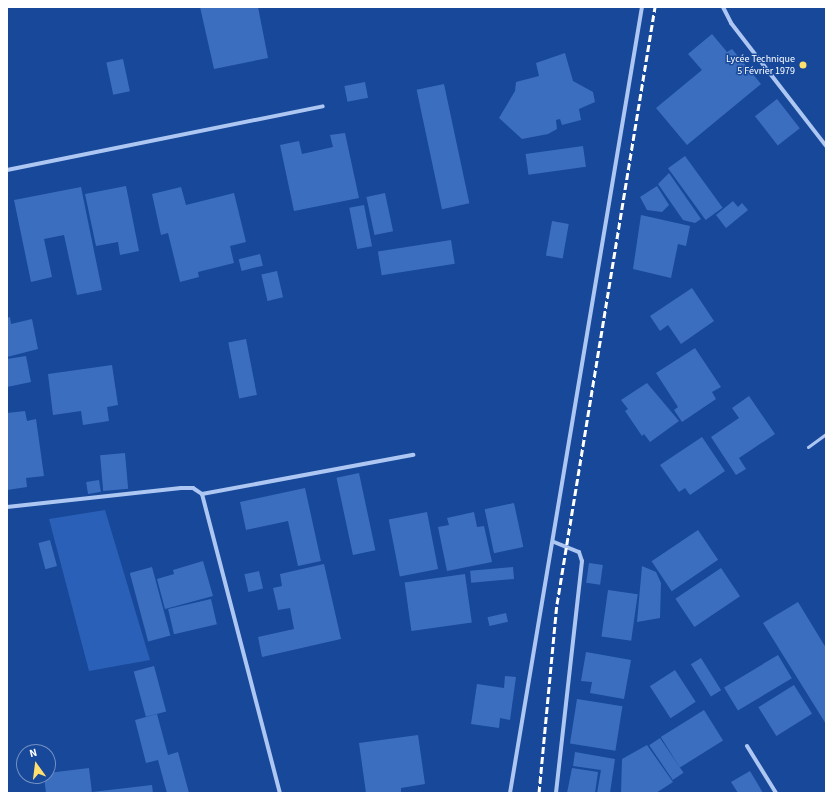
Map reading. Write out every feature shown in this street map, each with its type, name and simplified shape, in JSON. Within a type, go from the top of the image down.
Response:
[{"type":"street","points":[[510,793],[554,542],[642,7]]},
{"type":"street","points":[[723,7],[731,23],[826,146]]},
{"type":"street","points":[[7,170],[323,106]]},
{"type":"street","points":[[202,494],[414,455]]},
{"type":"street","points":[[7,508],[181,488],[193,488],[202,494],[280,793]]},
{"type":"street","points":[[554,542],[579,552],[582,561],[556,793]]},
{"type":"street","points":[[747,746],[776,793]]},
{"type":"lane","points":[[808,447],[826,434]]},
{"type":"shaded area","points":[[105,510],[150,660],[89,671],[49,519]]},
{"type":"building","points":[[200,7],[258,7],[268,58],[214,69]]},
{"type":"building","points":[[712,34],[727,52],[732,49],[761,84],[687,145],[656,108],[702,70],[688,54]]},
{"type":"building","points":[[565,53],[573,81],[593,92],[595,102],[579,109],[581,120],[562,125],[560,119],[556,120],[557,129],[548,134],[522,139],[499,118],[515,91],[516,82],[539,76],[536,63]]},
{"type":"building","points":[[123,59],[130,91],[113,95],[106,63]]},
{"type":"building","points":[[365,82],[368,98],[347,102],[344,86]]},
{"type":"building","points":[[444,84],[469,203],[442,209],[417,90]]},
{"type":"building","points":[[777,99],[800,128],[778,145],[755,116]]},
{"type":"building","points":[[345,133],[359,198],[294,211],[280,145],[299,141],[302,154],[333,147],[330,135]]},
{"type":"building","points":[[583,146],[586,167],[528,175],[526,154]]},
{"type":"building","points":[[685,156],[723,208],[706,220],[668,168]]},
{"type":"building","points":[[669,173],[701,219],[695,223],[683,220],[658,184]]},
{"type":"building","points":[[126,186],[139,251],[120,255],[118,242],[96,246],[85,194]]},
{"type":"building","points":[[657,186],[669,205],[662,212],[647,210],[640,197]]},
{"type":"building","points":[[81,187],[102,290],[77,295],[64,235],[44,239],[52,277],[31,282],[14,200]]},
{"type":"building","points":[[181,187],[186,205],[234,193],[246,242],[230,246],[234,263],[198,272],[199,277],[180,282],[168,233],[161,235],[152,194]]},
{"type":"building","points":[[385,193],[393,231],[375,235],[366,197]]},
{"type":"building","points":[[733,201],[738,207],[742,203],[748,210],[726,228],[716,215]]},
{"type":"building","points":[[364,205],[372,246],[357,249],[349,208]]},
{"type":"building","points":[[641,215],[690,226],[686,246],[678,244],[671,278],[633,269]]},
{"type":"building","points":[[552,221],[569,224],[563,258],[546,255]]},
{"type":"building","points":[[451,240],[455,264],[382,275],[378,252]]},
{"type":"building","points":[[260,254],[263,266],[242,271],[239,259]]},
{"type":"building","points":[[277,271],[283,297],[267,301],[261,275]]},
{"type":"building","points":[[692,288],[714,321],[681,344],[668,325],[660,331],[650,316]]},
{"type":"building","points":[[10,317],[11,324],[32,319],[38,349],[7,357],[7,318]]},
{"type":"building","points":[[246,339],[257,395],[239,398],[228,342]]},
{"type":"building","points":[[695,348],[721,387],[712,392],[716,399],[682,422],[674,410],[678,407],[656,373]]},
{"type":"building","points":[[26,356],[31,382],[7,387],[7,359]]},
{"type":"building","points":[[112,365],[118,405],[107,407],[109,421],[83,425],[81,411],[53,415],[48,374]]},
{"type":"building","points":[[647,383],[679,421],[650,442],[644,434],[642,436],[625,411],[628,409],[621,400]]},
{"type":"building","points":[[749,396],[775,434],[739,458],[746,469],[736,475],[711,437],[739,418],[732,408]]},
{"type":"building","points":[[25,411],[27,421],[36,419],[44,476],[26,478],[27,487],[7,490],[7,413]]},
{"type":"building","points":[[702,437],[725,471],[690,495],[685,488],[679,492],[660,465]]},
{"type":"building","points":[[125,453],[128,489],[103,491],[100,455]]},
{"type":"building","points":[[359,473],[375,550],[353,555],[337,478]]},
{"type":"building","points":[[99,480],[101,492],[88,494],[86,482]]},
{"type":"building","points":[[305,488],[321,561],[298,566],[288,521],[246,530],[240,502]]},
{"type":"building","points":[[514,503],[523,547],[494,553],[485,509]]},
{"type":"building","points":[[427,512],[438,569],[400,576],[389,519]]},
{"type":"building","points":[[474,512],[477,527],[484,526],[492,562],[447,571],[438,527],[449,525],[447,518]]},
{"type":"building","points":[[698,530],[718,560],[672,591],[652,561]]},
{"type":"building","points":[[50,540],[57,566],[45,569],[38,543]]},
{"type":"building","points":[[203,561],[213,596],[165,609],[157,579],[174,574],[173,570]]},
{"type":"building","points":[[589,563],[603,565],[600,585],[586,583]]},
{"type":"building","points":[[324,564],[341,639],[262,657],[258,637],[294,629],[290,608],[278,610],[273,588],[282,586],[280,574]]},
{"type":"building","points":[[642,566],[656,572],[661,583],[660,618],[637,622]]},
{"type":"building","points":[[152,567],[170,636],[148,642],[130,573]]},
{"type":"building","points":[[513,567],[514,579],[471,583],[470,571]]},
{"type":"building","points":[[721,568],[740,596],[694,627],[675,599]]},
{"type":"building","points":[[259,571],[263,589],[248,592],[244,574]]},
{"type":"building","points":[[465,574],[472,623],[411,631],[405,582]]},
{"type":"building","points":[[608,590],[638,594],[631,641],[601,637]]},
{"type":"building","points":[[211,599],[217,624],[174,634],[168,609]]},
{"type":"building","points":[[798,602],[826,648],[826,724],[763,623]]},
{"type":"building","points":[[506,613],[508,622],[490,626],[487,617]]},
{"type":"building","points":[[586,652],[631,660],[624,699],[590,693],[592,682],[581,681]]},
{"type":"building","points":[[778,655],[792,678],[738,711],[724,687]]},
{"type":"building","points":[[701,658],[721,690],[711,697],[691,664]]},
{"type":"building","points":[[154,666],[166,711],[146,717],[134,671]]},
{"type":"building","points":[[675,670],[696,702],[671,718],[650,686]]},
{"type":"building","points":[[505,676],[516,677],[510,720],[500,718],[499,728],[471,724],[477,684],[504,688]]},
{"type":"building","points":[[794,685],[812,714],[776,736],[758,707]]},
{"type":"building","points":[[577,699],[622,706],[615,751],[570,743]]},
{"type":"building","points":[[704,710],[723,741],[680,768],[661,737]]},
{"type":"building","points":[[157,714],[168,755],[178,752],[189,793],[167,793],[158,760],[146,763],[135,720]]},
{"type":"building","points":[[418,735],[425,784],[401,788],[401,793],[366,793],[359,743]]},
{"type":"building","points":[[660,738],[683,773],[673,780],[649,745]]},
{"type":"building","points":[[647,745],[673,782],[656,793],[621,793],[622,759]]},
{"type":"building","points":[[575,752],[615,759],[610,793],[597,793],[601,770],[573,766]]},
{"type":"building","points":[[89,768],[92,793],[46,793],[45,784],[56,784],[56,772]]},
{"type":"building","points":[[572,768],[598,772],[595,793],[567,793]]},
{"type":"building","points":[[750,771],[763,793],[738,793],[731,782]]},
{"type":"building","points":[[152,785],[153,793],[92,793],[92,792]]},
{"type":"railway","points":[[539,793],[557,604],[655,7]]},
{"type":"place","name":"Lycée Technique 5 Février 1979","points":[[803,65]]}]
